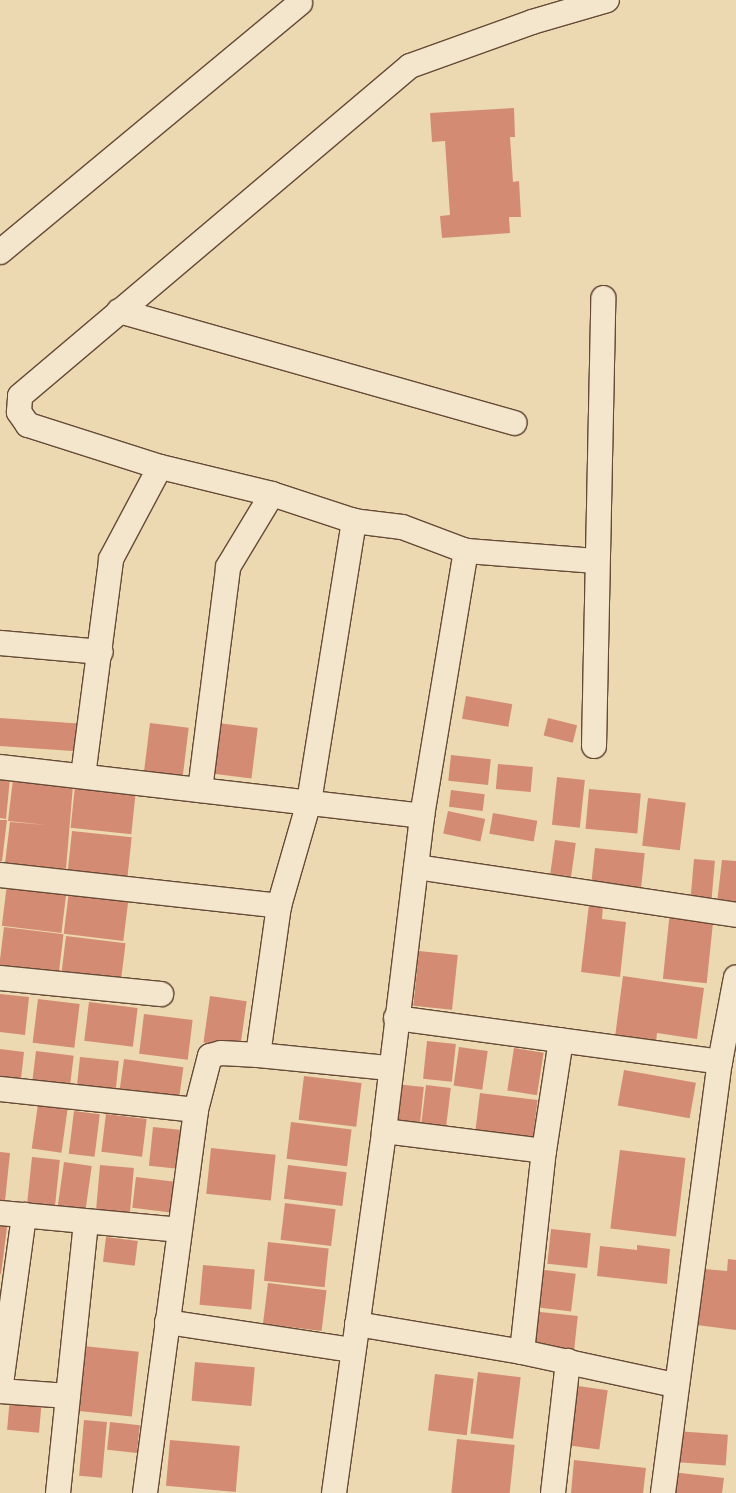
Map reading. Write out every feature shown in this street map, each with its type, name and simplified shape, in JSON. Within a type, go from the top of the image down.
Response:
[{"type":"street","points":[[598,561],[466,551],[402,527],[354,521],[272,494],[160,467],[28,425],[19,412],[20,396],[119,311],[294,167],[410,66],[532,22],[607,0]]},
{"type":"street","points":[[0,252],[300,2]]},
{"type":"street","points":[[594,746],[603,298]]},
{"type":"street","points":[[119,311],[514,423]]},
{"type":"street","points":[[83,776],[101,652],[111,559],[160,467]]},
{"type":"street","points":[[200,790],[228,567],[272,494]]},
{"type":"street","points":[[258,1055],[280,906],[309,802],[354,521]]},
{"type":"street","points":[[334,1493],[384,1131],[389,1068],[422,816],[466,551]]},
{"type":"street","points":[[0,643],[101,652]]},
{"type":"street","points":[[0,767],[422,816]]},
{"type":"street","points":[[416,867],[736,915]]},
{"type":"street","points":[[0,875],[280,906]]},
{"type":"street","points":[[662,1493],[675,1385],[720,1062],[736,977]]},
{"type":"street","points":[[0,978],[161,994]]},
{"type":"street","points":[[396,1018],[720,1062]]},
{"type":"street","points":[[522,1352],[544,1152],[561,1040]]},
{"type":"street","points":[[145,1493],[196,1110],[210,1056],[221,1053],[258,1055],[389,1068]]},
{"type":"street","points":[[0,1089],[196,1110]]},
{"type":"street","points":[[384,1131],[544,1152]]},
{"type":"street","points":[[0,1212],[179,1230]]},
{"type":"street","points":[[24,1215],[0,1391],[68,1396]]},
{"type":"street","points":[[58,1493],[86,1222]]},
{"type":"street","points":[[167,1322],[353,1350]]},
{"type":"street","points":[[357,1324],[522,1352],[675,1385]]},
{"type":"street","points":[[553,1493],[568,1361]]},
{"type":"building","points":[[514,108],[515,137],[510,137],[513,182],[519,181],[521,217],[509,217],[510,233],[442,238],[440,216],[450,215],[445,141],[432,142],[430,113]]},
{"type":"building","points":[[466,696],[512,704],[508,727],[462,719]]},
{"type":"building","points":[[0,718],[78,723],[76,751],[0,746]]},
{"type":"building","points":[[548,718],[577,725],[573,743],[544,735]]},
{"type":"building","points":[[150,723],[189,728],[182,778],[144,774]]},
{"type":"building","points":[[218,723],[258,728],[251,778],[212,774]]},
{"type":"building","points":[[451,755],[491,759],[488,785],[448,781]]},
{"type":"building","points":[[498,764],[533,767],[531,792],[496,789]]},
{"type":"building","points":[[0,776],[10,778],[6,819],[0,818]]},
{"type":"building","points":[[557,777],[585,780],[580,828],[552,825]]},
{"type":"building","points":[[13,779],[73,785],[66,869],[5,863],[10,822],[47,825],[8,821]]},
{"type":"building","points":[[75,786],[136,792],[131,834],[71,828]]},
{"type":"building","points":[[589,789],[641,794],[637,833],[586,829]]},
{"type":"building","points":[[451,790],[485,794],[483,811],[449,807]]},
{"type":"building","points":[[648,798],[686,803],[680,850],[642,846]]},
{"type":"building","points":[[448,811],[485,819],[480,841],[443,833]]},
{"type":"building","points":[[493,813],[537,821],[534,841],[489,834]]},
{"type":"building","points":[[0,820],[7,820],[2,861],[0,861]]},
{"type":"building","points":[[72,831],[132,837],[127,877],[68,871]]},
{"type":"building","points":[[555,840],[576,843],[571,877],[550,874]]},
{"type":"building","points":[[595,848],[645,853],[640,894],[591,889]]},
{"type":"building","points":[[694,859],[715,861],[711,901],[691,899]]},
{"type":"building","points":[[722,860],[736,861],[736,905],[717,903]]},
{"type":"building","points":[[7,884],[67,891],[61,933],[2,926]]},
{"type":"building","points":[[69,891],[129,898],[123,941],[64,934]]},
{"type":"building","points":[[589,904],[603,906],[602,919],[626,922],[620,977],[581,972]]},
{"type":"building","points":[[670,911],[714,916],[707,983],[663,979]]},
{"type":"building","points":[[4,927],[64,934],[59,975],[0,968]]},
{"type":"building","points":[[66,936],[126,943],[121,984],[61,977]]},
{"type":"building","points":[[419,951],[458,955],[452,1010],[413,1006]]},
{"type":"building","points":[[623,976],[704,988],[697,1039],[657,1033],[656,1043],[615,1037]]},
{"type":"building","points":[[0,994],[29,997],[25,1035],[0,1032]]},
{"type":"building","points":[[210,996],[247,1001],[240,1048],[203,1043]]},
{"type":"building","points":[[38,999],[80,1004],[74,1048],[33,1043]]},
{"type":"building","points":[[89,1002],[138,1008],[133,1047],[84,1041]]},
{"type":"building","points":[[144,1014],[193,1020],[188,1060],[139,1054]]},
{"type":"building","points":[[427,1041],[456,1044],[452,1082],[423,1079]]},
{"type":"building","points":[[459,1047],[488,1051],[482,1090],[454,1086]]},
{"type":"building","points":[[514,1048],[544,1053],[537,1095],[507,1090]]},
{"type":"building","points":[[0,1049],[24,1052],[20,1088],[0,1085]]},
{"type":"building","points":[[36,1051],[74,1056],[69,1091],[32,1087]]},
{"type":"building","points":[[80,1057],[119,1061],[115,1095],[76,1091]]},
{"type":"building","points":[[124,1059],[183,1067],[179,1102],[119,1094]]},
{"type":"building","points":[[624,1070],[696,1083],[690,1118],[618,1105]]},
{"type":"building","points":[[304,1076],[362,1083],[356,1127],[299,1120]]},
{"type":"building","points":[[395,1084],[424,1087],[420,1125],[391,1122]]},
{"type":"building","points":[[426,1085],[451,1088],[446,1129],[421,1126]]},
{"type":"building","points":[[480,1093],[538,1100],[533,1139],[475,1132]]},
{"type":"building","points":[[38,1104],[68,1108],[61,1153],[32,1149]]},
{"type":"building","points":[[74,1111],[100,1114],[95,1157],[69,1154]]},
{"type":"building","points":[[106,1114],[147,1119],[142,1157],[101,1152]]},
{"type":"building","points":[[291,1122],[352,1129],[347,1166],[286,1159]]},
{"type":"building","points":[[153,1127],[182,1130],[178,1169],[149,1166]]},
{"type":"building","points":[[211,1148],[276,1155],[271,1201],[206,1194]]},
{"type":"building","points":[[620,1150],[686,1158],[676,1236],[610,1228]]},
{"type":"building","points":[[0,1152],[10,1153],[5,1201],[0,1200]]},
{"type":"building","points":[[32,1157],[60,1160],[55,1209],[27,1206]]},
{"type":"building","points":[[64,1162],[92,1166],[85,1216],[57,1213]]},
{"type":"building","points":[[100,1165],[134,1168],[130,1218],[96,1215]]},
{"type":"building","points":[[288,1165],[347,1172],[342,1206],[284,1199]]},
{"type":"building","points":[[136,1177],[177,1182],[173,1213],[132,1208]]},
{"type":"building","points":[[285,1203],[336,1209],[331,1246],[280,1240]]},
{"type":"building","points":[[0,1226],[7,1227],[1,1274],[0,1274]]},
{"type":"building","points":[[551,1229],[591,1233],[587,1268],[547,1264]]},
{"type":"building","points":[[106,1237],[138,1241],[135,1266],[103,1262]]},
{"type":"building","points":[[268,1242],[329,1248],[325,1287],[264,1281]]},
{"type":"building","points":[[637,1245],[670,1249],[667,1284],[597,1276],[600,1246],[637,1250]]},
{"type":"building","points":[[728,1259],[736,1260],[736,1330],[697,1325],[704,1269],[727,1271]]},
{"type":"building","points":[[203,1265],[255,1270],[251,1309],[200,1305]]},
{"type":"building","points":[[537,1269],[576,1274],[571,1311],[532,1307]]},
{"type":"building","points":[[268,1283],[327,1290],[322,1331],[263,1324]]},
{"type":"building","points":[[531,1311],[578,1316],[574,1352],[527,1347]]},
{"type":"building","points":[[83,1346],[139,1352],[132,1416],[76,1411]]},
{"type":"building","points":[[195,1362],[255,1367],[251,1406],[192,1401]]},
{"type":"building","points":[[478,1372],[521,1377],[513,1439],[470,1434]]},
{"type":"building","points":[[435,1374],[474,1379],[467,1435],[428,1431]]},
{"type":"building","points":[[578,1386],[608,1390],[599,1450],[570,1445]]},
{"type":"building","points":[[10,1397],[42,1400],[39,1433],[7,1430]]},
{"type":"building","points":[[84,1420],[107,1422],[102,1478],[79,1476]]},
{"type":"building","points":[[110,1422],[140,1425],[137,1453],[107,1450]]},
{"type":"building","points":[[676,1431],[728,1435],[726,1466],[674,1462]]},
{"type":"building","points":[[457,1439],[515,1445],[510,1493],[451,1493]]},
{"type":"building","points":[[170,1440],[240,1446],[236,1492],[166,1486]]},
{"type":"building","points":[[574,1460],[646,1468],[643,1493],[571,1493]]},
{"type":"building","points":[[672,1472],[724,1478],[722,1493],[669,1493]]}]
